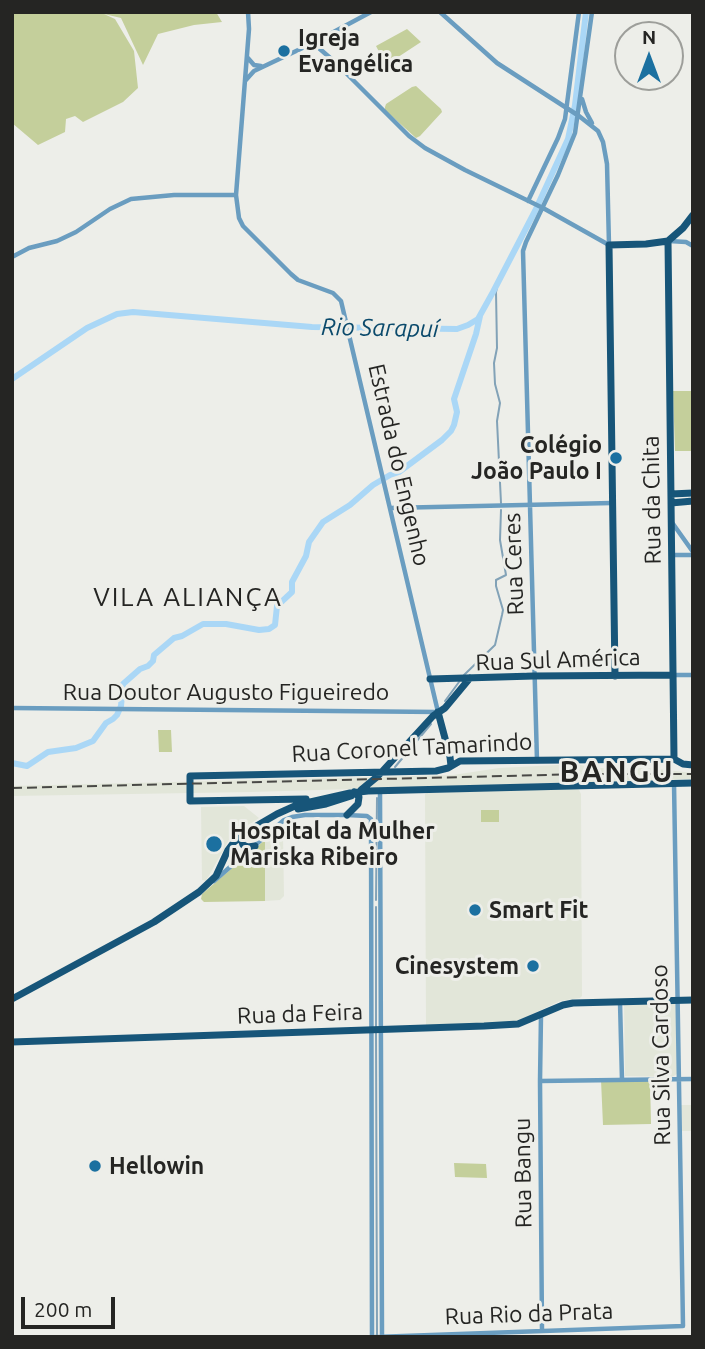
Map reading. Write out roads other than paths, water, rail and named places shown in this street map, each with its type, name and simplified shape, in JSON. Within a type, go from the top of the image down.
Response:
[{"type":"main road","points":[[615,676],[609,245],[668,241],[693,215]]},
{"type":"main road","name":"Rua da Chita","points":[[668,241],[674,759]]},
{"type":"main road","points":[[671,498],[693,493]]},
{"type":"main road","points":[[671,498],[693,501]]},
{"type":"main road","name":"Rua Sul América","points":[[277,814],[337,802],[367,786],[438,712],[446,708],[464,678],[673,675]]},
{"type":"main road","points":[[430,679],[464,678]]},
{"type":"main road","name":"Estrada do Engenho","points":[[438,712],[451,766]]},
{"type":"main road","name":"Rua Coronel Tamarindo","points":[[320,799],[190,802],[190,776],[436,771],[460,761],[674,759],[693,765]]},
{"type":"main road","points":[[12,999],[154,922],[210,883],[220,871],[231,845],[243,834],[297,805],[354,792],[693,783]]},
{"type":"main road","points":[[347,815],[358,804],[359,797],[354,792]]},
{"type":"main road","points":[[243,834],[243,845],[255,846]]},
{"type":"main road","name":"Rua da Feira","points":[[12,1042],[513,1025],[563,1005],[585,1002],[693,1000]]},
{"type":"street","name":"Estrada do Engenho","points":[[248,12],[249,29],[236,195],[239,218],[243,226],[298,280],[327,290],[341,301],[438,712]]},
{"type":"street","points":[[244,81],[262,66],[371,12]]},
{"type":"street","points":[[440,12],[497,63],[594,127]]},
{"type":"street","points":[[536,205],[568,109],[579,12]]},
{"type":"street","points":[[536,205],[573,141],[592,12]]},
{"type":"street","points":[[313,43],[417,143],[609,245]]},
{"type":"street","points":[[246,55],[254,65]]},
{"type":"street","points":[[245,65],[262,66]]},
{"type":"street","points":[[581,94],[586,112],[606,153],[609,245]]},
{"type":"street","points":[[12,257],[29,248],[57,241],[76,232],[110,209],[131,200],[174,195],[236,195]]},
{"type":"street","name":"Rua Ceres","points":[[536,205],[524,248],[523,281],[537,761]]},
{"type":"street","points":[[668,241],[686,242],[693,246]]},
{"type":"street","points":[[390,508],[612,503]]},
{"type":"street","points":[[671,521],[693,554]]},
{"type":"street","points":[[672,540],[682,538]]},
{"type":"street","points":[[672,555],[693,554]]},
{"type":"street","name":"Rua Sul América","points":[[673,675],[693,675]]},
{"type":"street","name":"Rua Doutor Augusto Figueiredo","points":[[12,708],[438,712]]},
{"type":"street","name":"Rua Silva Cardoso","points":[[674,783],[683,1326]]},
{"type":"street","points":[[378,1337],[371,1162],[380,791]]},
{"type":"street","points":[[210,883],[284,820],[299,815],[367,816],[371,819],[376,1030],[378,1337]]},
{"type":"street","points":[[620,1001],[622,1080]]},
{"type":"street","name":"Rua Bangu","points":[[541,1014],[542,1331]]},
{"type":"street","points":[[540,1081],[693,1079]]},
{"type":"street","name":"Rua Rio da Prata","points":[[378,1337],[683,1326]]},
{"type":"waterway","name":"Rio Sarapuí","points":[[12,379],[87,328],[117,314],[133,312],[312,327],[457,329],[478,319],[535,211],[568,139],[575,105],[586,12]]},
{"type":"waterway","points":[[498,283],[497,348],[494,363],[495,384],[500,403],[497,421],[501,503]]},
{"type":"waterway","points":[[12,763],[27,766],[48,752],[76,748],[93,741],[106,723],[117,715],[121,706],[123,684],[140,669],[148,666],[154,655],[174,638],[203,624],[226,624],[259,630],[275,625],[277,606],[292,592],[292,582],[306,556],[309,542],[323,522],[350,505],[373,485],[399,472],[451,431],[457,412],[454,399],[480,316]]},
{"type":"waterway","points":[[464,675],[495,645],[502,615],[496,586],[496,580],[506,575],[500,540],[501,510]]},
{"type":"waterway","points":[[445,701],[459,682]]},
{"type":"waterway","points":[[395,767],[431,724]]},
{"type":"waterway","points":[[376,900],[377,798]]},
{"type":"waterway","points":[[376,907],[376,1028]]},
{"type":"waterway","points":[[376,1033],[377,1336]]},
{"type":"railway","points":[[12,788],[587,774],[693,774]]},
{"type":"place","name":"Igreja Evangélica","points":[[284,51]]},
{"type":"place","name":"Colégio João Paulo I","points":[[616,458]]},
{"type":"place","name":"Hospital da Mulher Mariska Ribeiro","points":[[214,844]]},
{"type":"place","name":"Smart Fit","points":[[475,910]]},
{"type":"place","name":"Cinesystem","points":[[533,966]]},
{"type":"place","name":"Hellowin","points":[[95,1166]]},
{"type":"district","name":"VILA ALIANÇA","points":[[188,597]]},
{"type":"district","name":"BANGU","points":[[617,772]]}]
